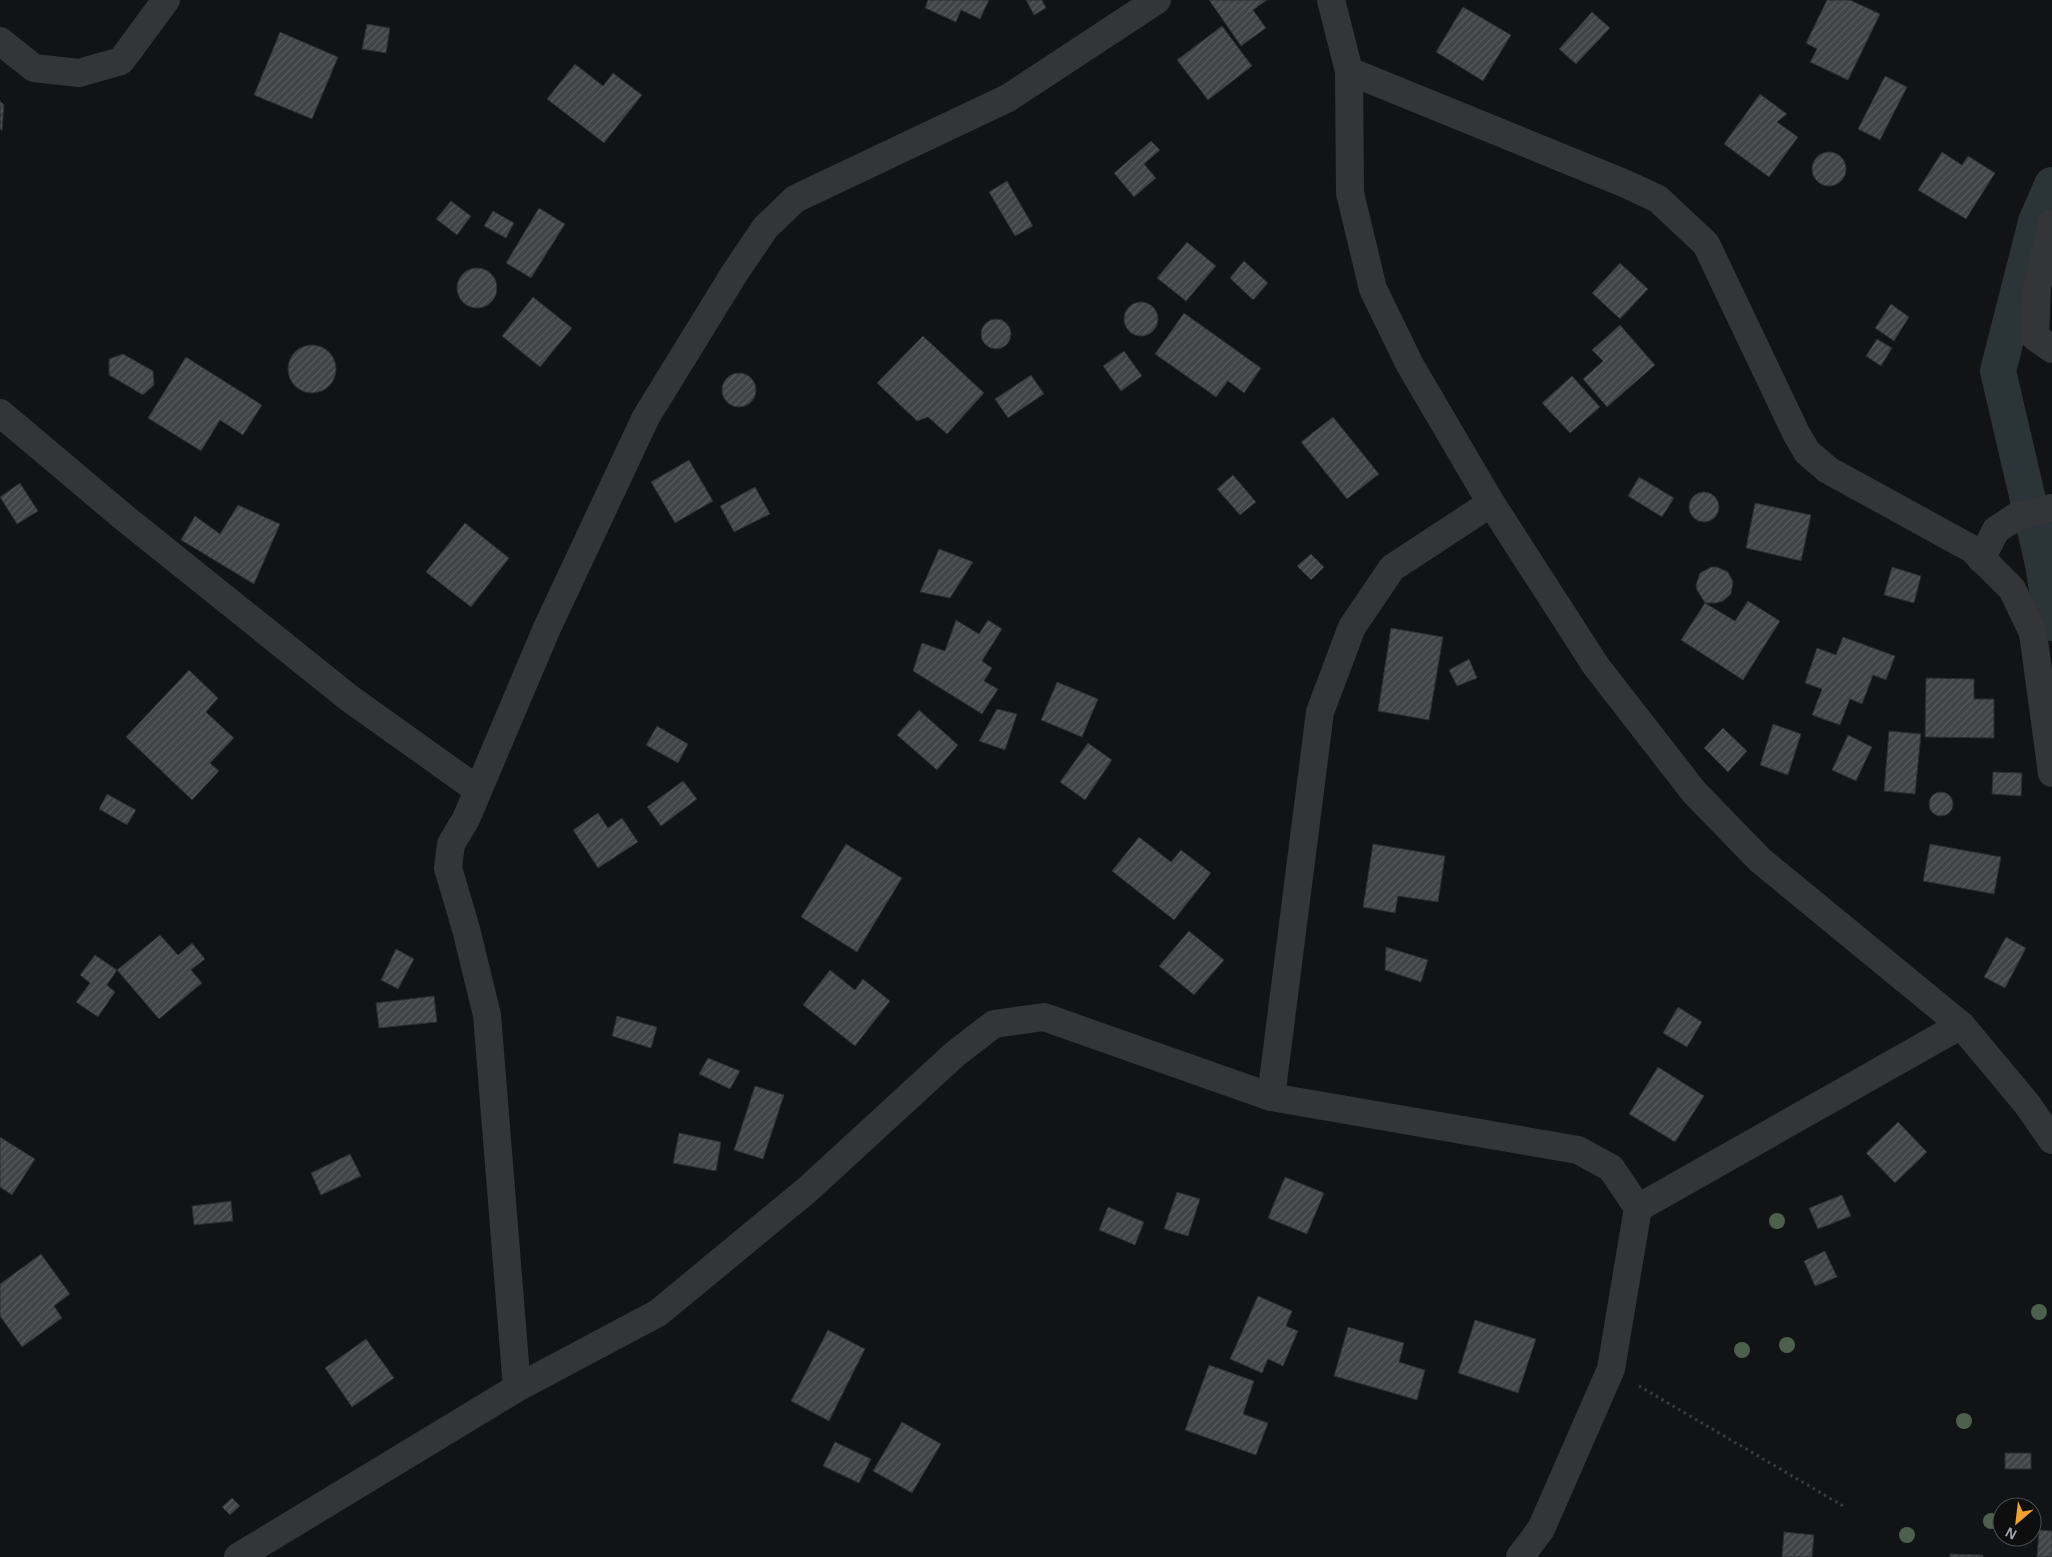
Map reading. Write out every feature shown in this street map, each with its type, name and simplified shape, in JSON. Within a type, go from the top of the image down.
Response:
[{"type":"street","points":[[0,41],[34,68],[79,73],[121,61],[166,0]]},
{"type":"street","points":[[1331,0],[1349,71],[1350,193],[1374,289],[1410,365],[1491,504],[1596,666],[1694,792],[1760,860],[1961,1026],[2027,1104],[2052,1140]]},
{"type":"street","points":[[517,1388],[487,1015],[466,928],[448,868],[451,844],[466,819],[547,628],[646,417],[734,274],[765,228],[794,199],[1008,98],[1153,1]]},
{"type":"street","points":[[1349,71],[1626,184],[1658,199],[1706,244],[1807,452],[1828,470],[1972,549],[2012,589],[2034,634],[2052,774]]},
{"type":"street","points":[[2052,224],[2037,287],[2034,337],[2052,349]]},
{"type":"street","points":[[0,412],[121,515],[342,692],[478,790]]},
{"type":"street","points":[[1271,1097],[1323,703],[1352,627],[1392,568],[1491,504]]},
{"type":"street","points":[[1981,559],[1996,530],[2017,516],[2048,509]]},
{"type":"street","points":[[238,1557],[517,1388],[658,1313],[807,1190],[955,1054],[994,1024],[1044,1018],[1271,1097],[1578,1150],[1610,1168],[1638,1208],[1612,1369],[1541,1530],[1520,1557]]},
{"type":"street","points":[[1638,1208],[1961,1026]]},
{"type":"path","points":[[1612,1369],[1845,1508]]},
{"type":"building","points":[[928,0],[989,0],[980,19],[961,10],[956,22],[925,8]]},
{"type":"building","points":[[1026,0],[1042,0],[1046,8],[1034,15]]},
{"type":"building","points":[[1209,0],[1267,0],[1253,10],[1266,28],[1241,46]]},
{"type":"building","points":[[1827,0],[1850,0],[1880,14],[1848,80],[1810,62],[1817,49],[1806,43]]},
{"type":"building","points":[[1463,7],[1511,35],[1483,81],[1436,52]]},
{"type":"building","points":[[1592,12],[1610,28],[1576,64],[1559,49]]},
{"type":"building","points":[[367,24],[390,28],[386,53],[362,49]]},
{"type":"building","points":[[1222,26],[1252,66],[1208,100],[1177,60]]},
{"type":"building","points":[[280,32],[338,57],[312,119],[254,95]]},
{"type":"building","points":[[575,64],[603,86],[613,73],[642,95],[604,143],[547,99]]},
{"type":"building","points":[[1885,76],[1907,87],[1880,140],[1858,129]]},
{"type":"building","points":[[1760,94],[1787,114],[1777,122],[1798,137],[1769,177],[1724,144]]},
{"type":"building","points":[[0,101],[4,105],[2,131],[0,129]]},
{"type":"building","points":[[1151,141],[1160,150],[1144,164],[1156,178],[1134,197],[1114,173]]},
{"type":"building","points":[[1829,152],[1836,153],[1841,157],[1845,162],[1845,176],[1841,181],[1836,185],[1829,186],[1822,185],[1817,181],[1813,176],[1812,169],[1813,162],[1817,157],[1822,153]]},
{"type":"building","points":[[1942,152],[1962,165],[1968,156],[1995,173],[1966,219],[1918,190]]},
{"type":"building","points":[[1007,181],[1033,226],[1015,236],[989,192]]},
{"type":"building","points":[[451,201],[471,216],[457,235],[436,219]]},
{"type":"building","points":[[539,208],[565,224],[531,278],[506,263]]},
{"type":"building","points":[[493,211],[514,223],[506,238],[484,226]]},
{"type":"building","points":[[1187,242],[1216,266],[1186,301],[1157,278]]},
{"type":"building","points":[[1244,261],[1268,283],[1253,300],[1230,278]]},
{"type":"building","points":[[1620,263],[1648,289],[1620,319],[1592,293]]},
{"type":"building","points":[[481,268],[488,271],[494,277],[497,288],[496,296],[488,305],[481,308],[473,308],[466,305],[458,296],[457,284],[460,277],[469,269]]},
{"type":"building","points":[[533,297],[572,328],[540,367],[502,336]]},
{"type":"building","points":[[1141,302],[1148,303],[1153,307],[1157,312],[1157,326],[1153,331],[1148,335],[1141,336],[1134,335],[1129,331],[1125,326],[1124,319],[1125,312],[1129,307],[1134,303]]},
{"type":"building","points":[[1891,304],[1909,317],[1894,341],[1875,328]]},
{"type":"building","points":[[1184,313],[1261,368],[1244,393],[1228,381],[1216,397],[1155,354]]},
{"type":"building","points":[[996,319],[1007,323],[1011,334],[1007,345],[996,349],[985,345],[981,334],[985,323]]},
{"type":"building","points":[[1620,325],[1655,365],[1607,407],[1583,379],[1603,361],[1592,350]]},
{"type":"building","points":[[923,336],[984,393],[947,434],[928,417],[917,421],[877,383]]},
{"type":"building","points":[[1877,339],[1892,348],[1881,366],[1866,356]]},
{"type":"building","points":[[312,345],[321,347],[329,352],[334,360],[336,369],[334,378],[329,386],[321,391],[312,393],[303,391],[295,386],[290,378],[288,369],[290,360],[295,352],[303,347]]},
{"type":"building","points":[[1124,351],[1142,376],[1121,391],[1103,366]]},
{"type":"building","points":[[123,354],[153,371],[154,385],[143,395],[109,375],[109,359]]},
{"type":"building","points":[[186,357],[262,405],[243,435],[220,420],[201,451],[148,418]]},
{"type":"building","points":[[739,373],[751,378],[756,390],[751,402],[739,407],[727,402],[722,390],[727,378]]},
{"type":"building","points":[[1031,375],[1044,394],[1008,418],[995,399]]},
{"type":"building","points":[[1572,376],[1600,407],[1570,433],[1542,403]]},
{"type":"building","points":[[1333,417],[1379,474],[1347,499],[1301,442]]},
{"type":"building","points":[[689,460],[713,501],[675,523],[651,482]]},
{"type":"building","points":[[1233,475],[1256,502],[1240,515],[1217,489]]},
{"type":"building","points":[[1639,477],[1674,498],[1662,517],[1628,496]]},
{"type":"building","points":[[20,483],[38,511],[17,524],[0,497]]},
{"type":"building","points":[[755,487],[770,514],[734,532],[720,506]]},
{"type":"building","points":[[1704,492],[1715,496],[1719,507],[1715,518],[1704,522],[1693,518],[1689,507],[1693,496]]},
{"type":"building","points":[[1755,503],[1811,515],[1801,561],[1746,548]]},
{"type":"building","points":[[238,505],[280,524],[254,584],[181,540],[195,516],[220,534]]},
{"type":"building","points":[[465,523],[509,558],[471,607],[426,572]]},
{"type":"building","points":[[939,549],[973,562],[950,598],[920,592]]},
{"type":"building","points":[[1311,554],[1324,567],[1311,580],[1297,566]]},
{"type":"building","points":[[1711,567],[1717,567],[1728,572],[1733,582],[1731,594],[1723,601],[1705,603],[1696,585],[1700,573]]},
{"type":"building","points":[[1892,567],[1921,576],[1914,603],[1884,595]]},
{"type":"building","points":[[1748,601],[1780,621],[1743,680],[1681,640],[1705,603],[1735,621]]},
{"type":"building","points":[[956,620],[979,634],[988,620],[1002,629],[982,661],[992,668],[984,681],[998,689],[982,714],[913,671],[922,643],[945,651]]},
{"type":"building","points":[[1391,628],[1443,637],[1429,720],[1378,711]]},
{"type":"building","points":[[1843,637],[1895,656],[1886,680],[1873,675],[1862,704],[1850,699],[1840,725],[1812,715],[1822,689],[1805,683],[1817,648],[1836,655]]},
{"type":"building","points":[[1469,659],[1477,678],[1457,686],[1449,670]]},
{"type":"building","points":[[189,670],[218,698],[206,712],[234,738],[210,763],[219,771],[192,800],[126,737]]},
{"type":"building","points":[[1926,678],[1974,679],[1974,699],[1994,699],[1994,738],[1925,737]]},
{"type":"building","points":[[1057,682],[1098,699],[1082,737],[1041,720]]},
{"type":"building","points":[[997,709],[1017,714],[1005,750],[979,741]]},
{"type":"building","points":[[919,710],[958,745],[937,770],[897,735]]},
{"type":"building","points":[[1773,724],[1801,734],[1788,775],[1760,765]]},
{"type":"building","points":[[657,726],[688,744],[678,763],[646,745]]},
{"type":"building","points":[[1723,728],[1747,751],[1728,772],[1704,748]]},
{"type":"building","points":[[1889,731],[1921,734],[1915,794],[1884,791]]},
{"type":"building","points":[[1848,735],[1872,747],[1856,781],[1832,770]]},
{"type":"building","points":[[1088,743],[1112,760],[1085,800],[1060,782]]},
{"type":"building","points":[[1993,772],[2022,773],[2021,796],[1992,794]]},
{"type":"building","points":[[683,781],[697,799],[661,826],[647,807]]},
{"type":"building","points":[[1941,792],[1950,795],[1953,804],[1950,813],[1941,816],[1932,813],[1929,804],[1932,795]]},
{"type":"building","points":[[107,794],[136,810],[127,825],[99,809]]},
{"type":"building","points":[[598,813],[608,828],[622,818],[638,842],[598,868],[573,830]]},
{"type":"building","points":[[1139,837],[1171,862],[1181,850],[1211,873],[1174,920],[1112,871]]},
{"type":"building","points":[[846,844],[902,878],[857,952],[801,917]]},
{"type":"building","points":[[1373,844],[1445,856],[1438,902],[1398,896],[1395,913],[1363,907]]},
{"type":"building","points":[[1930,844],[2001,857],[1994,894],[1923,881]]},
{"type":"building","points":[[1189,931],[1224,960],[1194,995],[1159,966]]},
{"type":"building","points":[[160,935],[178,955],[192,943],[205,959],[191,970],[202,983],[159,1019],[117,970]]},
{"type":"building","points":[[2006,937],[2026,948],[2005,988],[1984,977]]},
{"type":"building","points":[[1386,947],[1428,960],[1421,982],[1385,970]]},
{"type":"building","points":[[396,949],[414,959],[398,989],[381,980]]},
{"type":"building","points":[[95,955],[117,970],[107,985],[115,992],[98,1017],[76,1002],[90,983],[80,975]]},
{"type":"building","points":[[830,970],[855,990],[863,979],[890,1001],[855,1046],[803,1005]]},
{"type":"building","points":[[434,996],[437,1022],[379,1028],[376,1003]]},
{"type":"building","points":[[1678,1007],[1702,1022],[1687,1047],[1663,1033]]},
{"type":"building","points":[[617,1016],[657,1027],[651,1048],[612,1036]]},
{"type":"building","points":[[708,1058],[740,1071],[730,1089],[699,1074]]},
{"type":"building","points":[[1658,1067],[1704,1096],[1675,1142],[1629,1114]]},
{"type":"building","points":[[755,1086],[784,1095],[763,1159],[734,1150]]},
{"type":"building","points":[[1898,1122],[1927,1152],[1895,1183],[1866,1153]]},
{"type":"building","points":[[679,1133],[721,1142],[716,1171],[673,1163]]},
{"type":"building","points":[[0,1137],[35,1159],[12,1195],[0,1187]]},
{"type":"building","points":[[350,1154],[361,1176],[321,1195],[311,1173]]},
{"type":"building","points":[[1285,1177],[1324,1193],[1307,1234],[1268,1218]]},
{"type":"building","points":[[1177,1192],[1200,1199],[1188,1236],[1164,1229]]},
{"type":"building","points":[[1842,1195],[1851,1216],[1818,1229],[1809,1208]]},
{"type":"building","points":[[231,1201],[233,1221],[194,1225],[192,1206]]},
{"type":"building","points":[[1108,1207],[1144,1222],[1135,1245],[1099,1230]]},
{"type":"building","points":[[1825,1251],[1837,1277],[1815,1286],[1804,1261]]},
{"type":"building","points":[[41,1254],[70,1294],[54,1306],[62,1318],[22,1347],[0,1316],[0,1284]]},
{"type":"building","points":[[1258,1296],[1292,1311],[1286,1326],[1298,1331],[1283,1366],[1268,1359],[1262,1373],[1230,1359]]},
{"type":"building","points":[[1475,1320],[1536,1339],[1518,1393],[1458,1373]]},
{"type":"building","points":[[1348,1327],[1404,1343],[1399,1362],[1425,1370],[1417,1400],[1334,1376]]},
{"type":"building","points":[[828,1330],[865,1349],[829,1421],[791,1401]]},
{"type":"building","points":[[366,1339],[394,1378],[352,1407],[325,1368]]},
{"type":"building","points":[[1209,1365],[1254,1381],[1243,1414],[1268,1423],[1256,1455],[1185,1430]]},
{"type":"building","points":[[902,1422],[941,1444],[912,1493],[873,1471]]},
{"type":"building","points":[[835,1442],[871,1459],[859,1483],[823,1466]]},
{"type":"building","points":[[2005,1453],[2031,1453],[2031,1469],[2005,1469]]},
{"type":"building","points":[[232,1498],[240,1506],[230,1515],[222,1507]]},
{"type":"building","points":[[2042,1530],[2052,1531],[2052,1557],[2037,1557],[2038,1547],[2042,1547]]},
{"type":"building","points":[[1784,1532],[1814,1535],[1812,1557],[1782,1557]]},
{"type":"building","points":[[1950,1554],[1983,1555],[1983,1557],[1950,1557]]},
{"type":"waterway","points":[[2052,185],[2036,222],[1998,371],[2043,564],[2052,623]]}]
